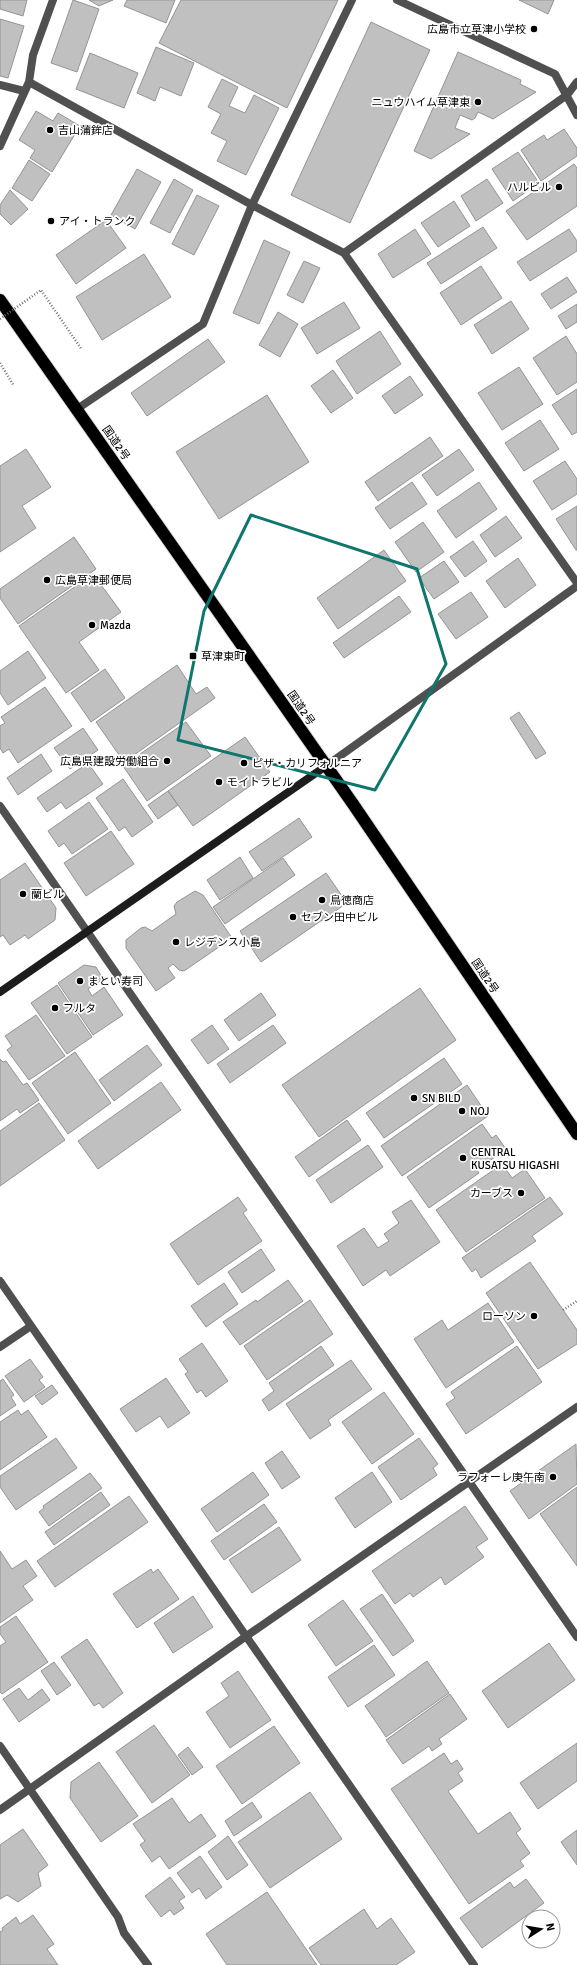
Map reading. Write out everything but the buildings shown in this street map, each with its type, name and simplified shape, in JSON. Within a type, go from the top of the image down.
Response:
[{"type":"highway","name":"国道2号","points":[[0,300],[353,804],[577,1134]]},
{"type":"street","points":[[0,146],[29,82],[33,55],[53,0]]},
{"type":"street","points":[[77,409],[203,324],[252,205],[352,0]]},
{"type":"street","points":[[397,0],[555,74],[577,114]]},
{"type":"street","points":[[29,82],[252,205],[344,253],[577,583]]},
{"type":"street","points":[[344,253],[567,95],[577,82]]},
{"type":"street","points":[[0,85],[24,91]]},
{"type":"street","points":[[0,992],[326,766],[577,586]]},
{"type":"street","points":[[0,806],[577,1637]]},
{"type":"street","points":[[0,1281],[245,1637],[474,1965]]},
{"type":"street","points":[[0,1347],[31,1326]]},
{"type":"street","points":[[0,1810],[245,1637],[577,1407]]},
{"type":"street","points":[[0,1746],[118,1917],[124,1933],[148,1965]]},
{"type":"path","points":[[0,319],[41,290],[82,350]]},
{"type":"path","points":[[0,363],[10,377],[14,386]]},
{"type":"path","points":[[563,1310],[577,1301]]},
{"type":"highlighted area","points":[[251,515],[417,569],[446,664],[375,790],[178,740],[204,611]]},
{"type":"place","name":"広島市立草津小学校","points":[[534,29]]},
{"type":"place","name":"ニュウハイム草津東","points":[[478,102]]},
{"type":"place","name":"吉山蒲鉾店","points":[[50,130]]},
{"type":"place","name":"ハルビル","points":[[559,187]]},
{"type":"place","name":"アイ・トランク","points":[[51,221]]},
{"type":"place","name":"広島草津郵便局","points":[[47,580]]},
{"type":"place","name":"Mazda","points":[[92,625]]},
{"type":"place","name":"草津東町","points":[[193,656]]},
{"type":"place","name":"広島県建設労働組合","points":[[167,761]]},
{"type":"place","name":"ピザ・カリフォルニア","points":[[244,763]]},
{"type":"place","name":"モイトラビル","points":[[219,782]]},
{"type":"place","name":"蘭ビル","points":[[23,894]]},
{"type":"place","name":"鳥徳商店","points":[[322,900]]},
{"type":"place","name":"セブン田中ビル","points":[[293,917]]},
{"type":"place","name":"レジデンス小島","points":[[176,942]]},
{"type":"place","name":"まとい寿司","points":[[80,981]]},
{"type":"place","name":"フルタ","points":[[55,1008]]},
{"type":"place","name":"SN BILD","points":[[414,1098]]},
{"type":"place","name":"NOJ","points":[[462,1111]]},
{"type":"place","name":"CENTRAL KUSATSU HIGASHI","points":[[463,1158]]},
{"type":"place","name":"カーブス","points":[[521,1193]]},
{"type":"place","name":"ローソン","points":[[534,1316]]},
{"type":"place","name":"ラフォーレ庚午南","points":[[553,1477]]}]
